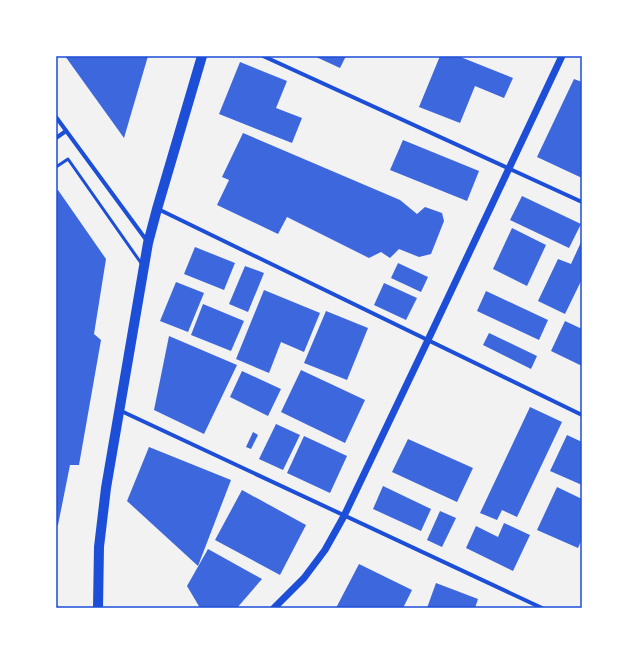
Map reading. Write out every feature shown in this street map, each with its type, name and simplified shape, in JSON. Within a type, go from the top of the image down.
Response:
[{"type":"main road","points":[[98,608],[98,571],[102,518],[148,243],[156,209],[202,56]]},
{"type":"street","points":[[263,56],[582,202]]},
{"type":"street","points":[[274,608],[304,578],[325,550],[344,516],[562,56]]},
{"type":"street","points":[[56,117],[148,243]]},
{"type":"street","points":[[56,138],[66,131]]},
{"type":"street","points":[[156,209],[582,415]]},
{"type":"street","points":[[119,410],[542,608]]},
{"type":"lane","points":[[56,167],[68,159],[144,267]]},
{"type":"building","points":[[65,56],[148,56],[124,138]]},
{"type":"building","points":[[314,56],[346,56],[340,68]]},
{"type":"building","points":[[440,56],[458,56],[513,78],[504,98],[475,86],[460,123],[419,107]]},
{"type":"building","points":[[240,62],[287,81],[276,108],[302,118],[292,143],[219,114]]},
{"type":"building","points":[[574,79],[582,82],[582,178],[537,157]]},
{"type":"building","points":[[243,133],[400,200],[417,214],[425,207],[442,213],[444,221],[431,254],[419,257],[399,249],[390,258],[381,252],[369,258],[287,217],[278,234],[217,205],[229,180],[222,177]]},
{"type":"building","points":[[403,140],[479,171],[467,201],[390,170]]},
{"type":"building","points":[[58,190],[106,259],[94,334],[101,340],[79,465],[70,465],[58,525],[56,526],[56,191]]},
{"type":"building","points":[[522,196],[581,224],[569,248],[510,220]]},
{"type":"building","points":[[512,228],[546,245],[527,286],[493,269]]},
{"type":"building","points":[[582,240],[582,279],[565,314],[538,301],[558,259],[571,264]]},
{"type":"building","points":[[195,247],[235,263],[224,290],[184,274]]},
{"type":"building","points":[[398,263],[428,277],[421,292],[391,278]]},
{"type":"building","points":[[245,266],[264,273],[248,312],[229,304]]},
{"type":"building","points":[[176,282],[204,293],[188,332],[160,321]]},
{"type":"building","points":[[384,283],[417,298],[406,320],[374,305]]},
{"type":"building","points":[[264,290],[320,313],[304,352],[281,342],[269,373],[236,359]]},
{"type":"building","points":[[486,291],[548,320],[539,340],[477,311]]},
{"type":"building","points":[[203,304],[244,321],[231,351],[191,335]]},
{"type":"building","points":[[326,311],[368,328],[347,380],[304,363]]},
{"type":"building","points":[[565,321],[582,329],[582,366],[551,351]]},
{"type":"building","points":[[489,333],[537,356],[531,369],[483,345]]},
{"type":"building","points":[[169,336],[237,365],[204,434],[154,410]]},
{"type":"building","points":[[301,370],[365,400],[345,443],[281,412]]},
{"type":"building","points":[[242,371],[281,389],[268,416],[230,397]]},
{"type":"building","points":[[530,407],[562,422],[517,517],[502,510],[497,520],[480,513]]},
{"type":"building","points":[[276,424],[300,435],[283,470],[259,459]]},
{"type":"building","points":[[253,432],[258,435],[251,449],[246,447]]},
{"type":"building","points":[[567,435],[582,442],[582,485],[550,471]]},
{"type":"building","points":[[304,436],[347,456],[330,493],[287,473]]},
{"type":"building","points":[[408,439],[473,468],[457,502],[392,472]]},
{"type":"building","points":[[149,447],[231,480],[198,566],[127,501]]},
{"type":"building","points":[[383,486],[431,509],[421,531],[373,509]]},
{"type":"building","points":[[557,487],[582,499],[582,539],[578,548],[537,530]]},
{"type":"building","points":[[242,490],[306,525],[280,575],[215,540]]},
{"type":"building","points":[[440,511],[456,518],[442,547],[427,540]]},
{"type":"building","points":[[504,523],[530,535],[513,571],[466,548],[476,526],[498,537]]},
{"type":"building","points":[[208,549],[262,579],[237,608],[200,608],[187,586]]},
{"type":"building","points":[[359,564],[412,590],[403,608],[336,608]]},
{"type":"building","points":[[436,583],[478,599],[475,608],[427,608]]}]
